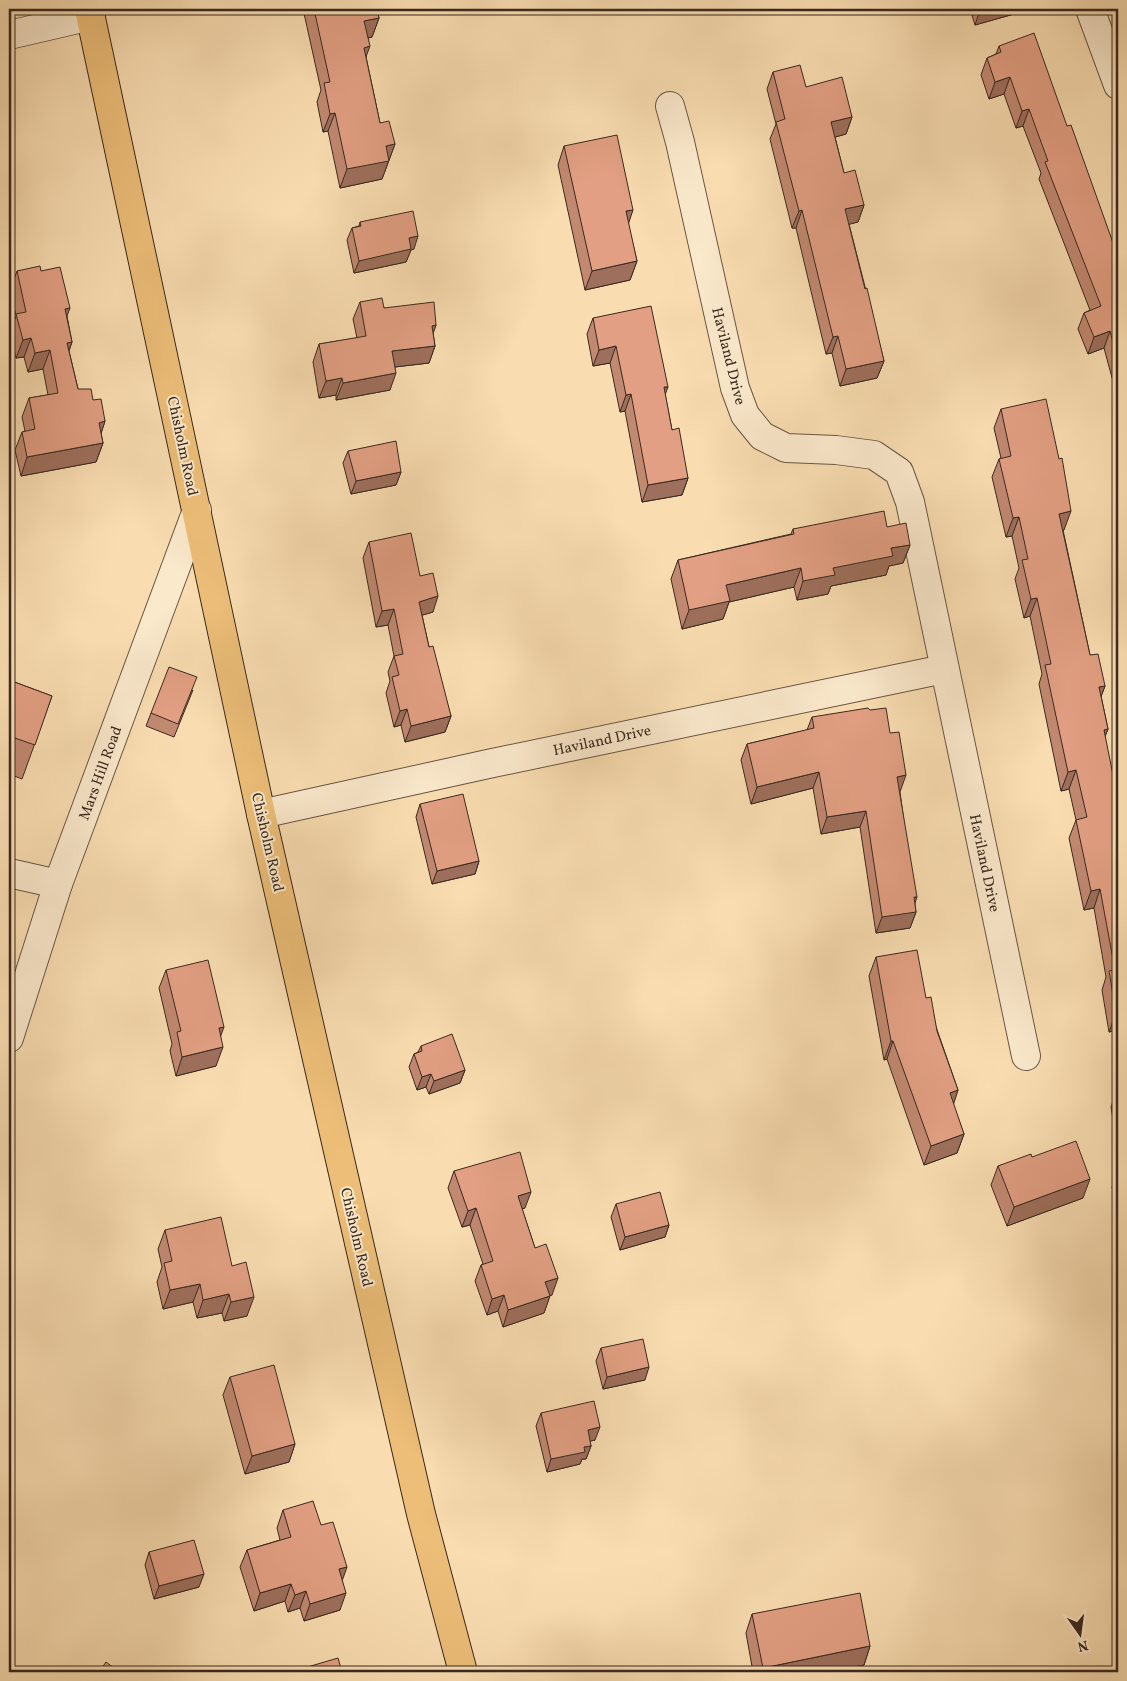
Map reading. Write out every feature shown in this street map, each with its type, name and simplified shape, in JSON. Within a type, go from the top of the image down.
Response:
[{"type":"main road","name":"Chisholm Road","points":[[90,12],[261,814],[421,1514],[463,1672]]},
{"type":"street","points":[[1090,9],[1118,85]]},
{"type":"street","points":[[9,34],[90,12]]},
{"type":"street","name":"Haviland Drive","points":[[670,106],[680,142],[735,388],[744,415],[762,436],[786,448],[836,450],[874,455],[898,472],[910,502],[1026,1056]]},
{"type":"street","name":"Mars Hill Road","points":[[9,1038],[58,884],[197,510]]},
{"type":"street","name":"Haviland Drive","points":[[261,814],[498,762],[944,669]]},
{"type":"street","points":[[9,873],[58,884]]},
{"type":"building","points":[[314,9],[377,9],[379,18],[364,21],[370,46],[364,48],[380,123],[389,121],[395,144],[386,146],[389,161],[347,169],[335,113],[330,114],[324,83],[330,82]]},
{"type":"building","points":[[978,9],[992,9],[979,13]]},
{"type":"building","points":[[1034,33],[1067,126],[1071,125],[1118,253],[1118,361],[1110,331],[1094,337],[1084,313],[1101,306],[1045,162],[1048,161],[1029,109],[1022,111],[1010,77],[995,82],[987,58],[1001,52],[999,46]]},
{"type":"building","points":[[800,65],[806,87],[842,77],[852,117],[831,122],[844,173],[855,170],[864,205],[845,209],[865,289],[867,288],[884,361],[846,369],[838,336],[833,337],[802,210],[799,211],[776,122],[785,119],[773,72]]},
{"type":"building","points":[[617,135],[633,210],[626,211],[637,261],[592,271],[564,146]]},
{"type":"building","points":[[413,211],[418,236],[409,238],[411,249],[359,261],[352,228],[361,226],[360,222]]},
{"type":"building","points":[[40,266],[41,271],[60,267],[70,308],[65,309],[72,342],[67,343],[78,389],[91,389],[93,400],[101,399],[105,421],[99,423],[103,443],[27,457],[22,432],[35,429],[29,398],[58,393],[50,350],[35,353],[31,338],[23,340],[16,314],[26,312],[17,271]]},
{"type":"building","points":[[382,298],[384,308],[434,302],[436,325],[432,326],[435,346],[392,351],[396,373],[343,383],[342,378],[326,381],[319,344],[366,336],[360,302]]},
{"type":"building","points":[[651,306],[668,387],[664,387],[672,430],[679,428],[688,478],[648,485],[631,394],[626,395],[616,346],[599,350],[593,318]]},
{"type":"building","points":[[1046,399],[1059,459],[1062,458],[1071,511],[1059,514],[1090,655],[1098,654],[1105,686],[1099,687],[1108,729],[1104,730],[1114,780],[1118,779],[1118,1013],[1116,1013],[1109,971],[1115,970],[1100,889],[1091,891],[1076,820],[1087,817],[1076,770],[1068,772],[1045,665],[1051,664],[1037,598],[1031,599],[1022,560],[1028,559],[1019,517],[1013,518],[999,459],[1011,456],[1001,409]]},
{"type":"building","points":[[396,441],[401,472],[356,481],[348,451]]},
{"type":"building","points":[[884,511],[887,527],[906,523],[910,545],[891,548],[893,556],[833,568],[835,575],[803,581],[801,568],[726,585],[730,601],[689,610],[678,560],[794,534],[793,529]]},
{"type":"building","points":[[411,533],[420,576],[433,573],[438,596],[419,602],[429,647],[433,646],[451,716],[411,726],[407,709],[400,711],[392,677],[399,675],[394,656],[403,654],[394,609],[382,611],[369,542]]},
{"type":"building","points":[[169,667],[197,677],[178,724],[151,713]]},
{"type":"building","points":[[9,680],[52,696],[35,745],[9,736]]},
{"type":"building","points":[[868,708],[870,710],[886,708],[890,733],[899,732],[906,775],[897,777],[917,897],[914,897],[916,912],[882,917],[866,811],[827,817],[819,772],[757,787],[747,744],[814,728],[812,717]]},
{"type":"building","points":[[463,794],[479,861],[437,871],[420,804]]},
{"type":"building","points":[[917,950],[926,998],[931,997],[937,1031],[958,1090],[950,1093],[964,1134],[931,1146],[893,1041],[891,1041],[876,957]]},
{"type":"building","points":[[208,960],[224,1027],[219,1028],[223,1047],[182,1057],[177,1032],[181,1031],[166,970]]},
{"type":"building","points":[[452,1034],[465,1070],[434,1081],[431,1074],[422,1077],[414,1054],[422,1051],[421,1046]]},
{"type":"building","points":[[1076,1141],[1090,1179],[1014,1207],[998,1166],[1031,1154],[1032,1157]]},
{"type":"building","points":[[520,1152],[531,1192],[518,1196],[535,1248],[546,1244],[558,1278],[545,1282],[550,1296],[508,1310],[504,1295],[492,1299],[481,1265],[493,1261],[476,1208],[468,1211],[454,1171]]},
{"type":"building","points":[[1118,1180],[1118,1203],[1115,1181]]},
{"type":"building","points":[[660,1192],[669,1225],[625,1237],[616,1204]]},
{"type":"building","points":[[221,1217],[232,1266],[246,1262],[254,1297],[231,1302],[229,1294],[203,1300],[200,1284],[170,1290],[164,1263],[172,1261],[165,1230]]},
{"type":"building","points":[[643,1339],[649,1367],[607,1377],[601,1348]]},
{"type":"building","points":[[274,1365],[295,1444],[252,1456],[230,1377]]},
{"type":"building","points":[[594,1401],[600,1427],[588,1430],[591,1446],[584,1447],[585,1452],[551,1459],[541,1413]]},
{"type":"building","points":[[313,1501],[321,1525],[333,1522],[347,1567],[339,1569],[346,1593],[310,1604],[306,1591],[295,1595],[291,1584],[260,1593],[247,1550],[291,1537],[283,1510]]},
{"type":"building","points":[[194,1540],[204,1574],[159,1586],[149,1552]]},
{"type":"building","points":[[860,1593],[870,1646],[763,1668],[752,1614]]},
{"type":"building","points":[[338,1658],[342,1672],[294,1672],[294,1671]]},
{"type":"building","points":[[106,1662],[119,1672],[99,1672]]}]
